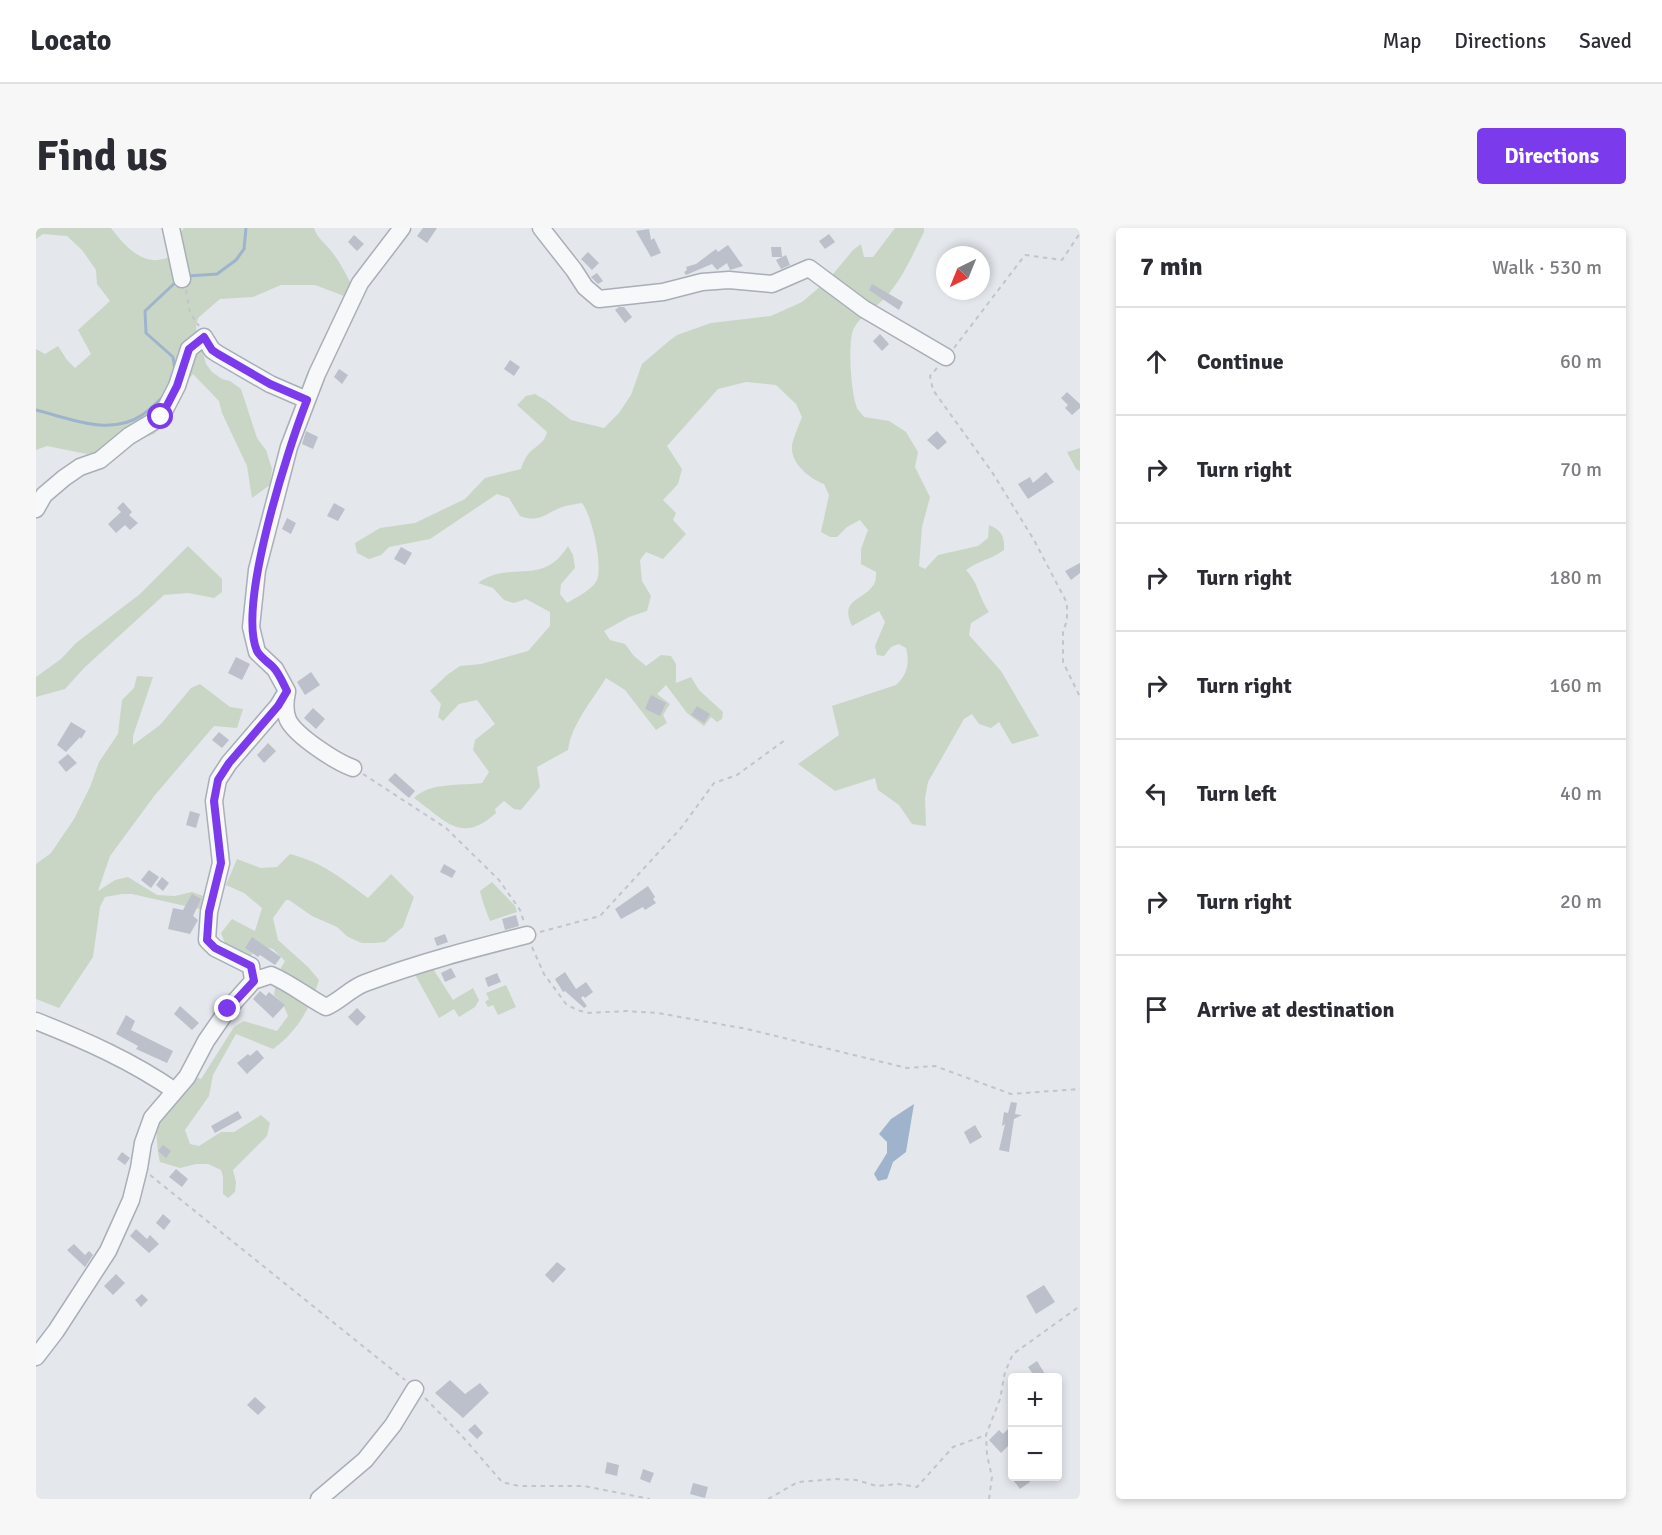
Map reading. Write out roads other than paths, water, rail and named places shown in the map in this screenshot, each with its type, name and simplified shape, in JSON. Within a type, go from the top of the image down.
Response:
[{"type":"street","points":[[171,228],[182,279]]},
{"type":"street","points":[[353,768],[319,749],[290,724],[284,703],[287,691],[275,669],[257,652],[251,627],[257,570],[289,447],[317,374],[360,283],[402,228]]},
{"type":"street","points":[[541,228],[585,288],[599,299],[663,292],[702,282],[729,280],[772,284],[808,268],[864,309],[946,357]]},
{"type":"street","points":[[36,509],[44,495],[64,478],[80,467],[100,460],[129,435],[161,417],[177,386],[189,349],[204,337],[212,350],[218,354],[270,384],[307,400]]},
{"type":"street","points":[[254,981],[251,966],[215,948],[207,940],[209,912],[221,863],[214,801],[218,780],[229,763],[270,716],[287,691]]},
{"type":"street","points":[[36,1357],[56,1331],[108,1251],[131,1200],[143,1143],[152,1118],[187,1077],[206,1041],[228,1009],[254,981],[271,975],[326,1007],[343,999],[362,984],[423,962],[527,936]]},
{"type":"street","points":[[36,1021],[93,1044],[158,1079],[175,1091]]},
{"type":"street","points":[[318,1499],[365,1460],[393,1425],[416,1389]]},
{"type":"water","points":[[914,1104],[906,1152],[893,1162],[887,1179],[878,1181],[874,1174],[887,1153],[887,1142],[879,1134],[891,1119]]},
{"type":"waterway","points":[[188,276],[217,274],[236,260],[244,249],[246,228]]},
{"type":"waterway","points":[[175,371],[173,357],[146,333],[145,311],[177,281]]},
{"type":"waterway","points":[[36,410],[89,424],[117,425],[142,415],[164,396]]}]
